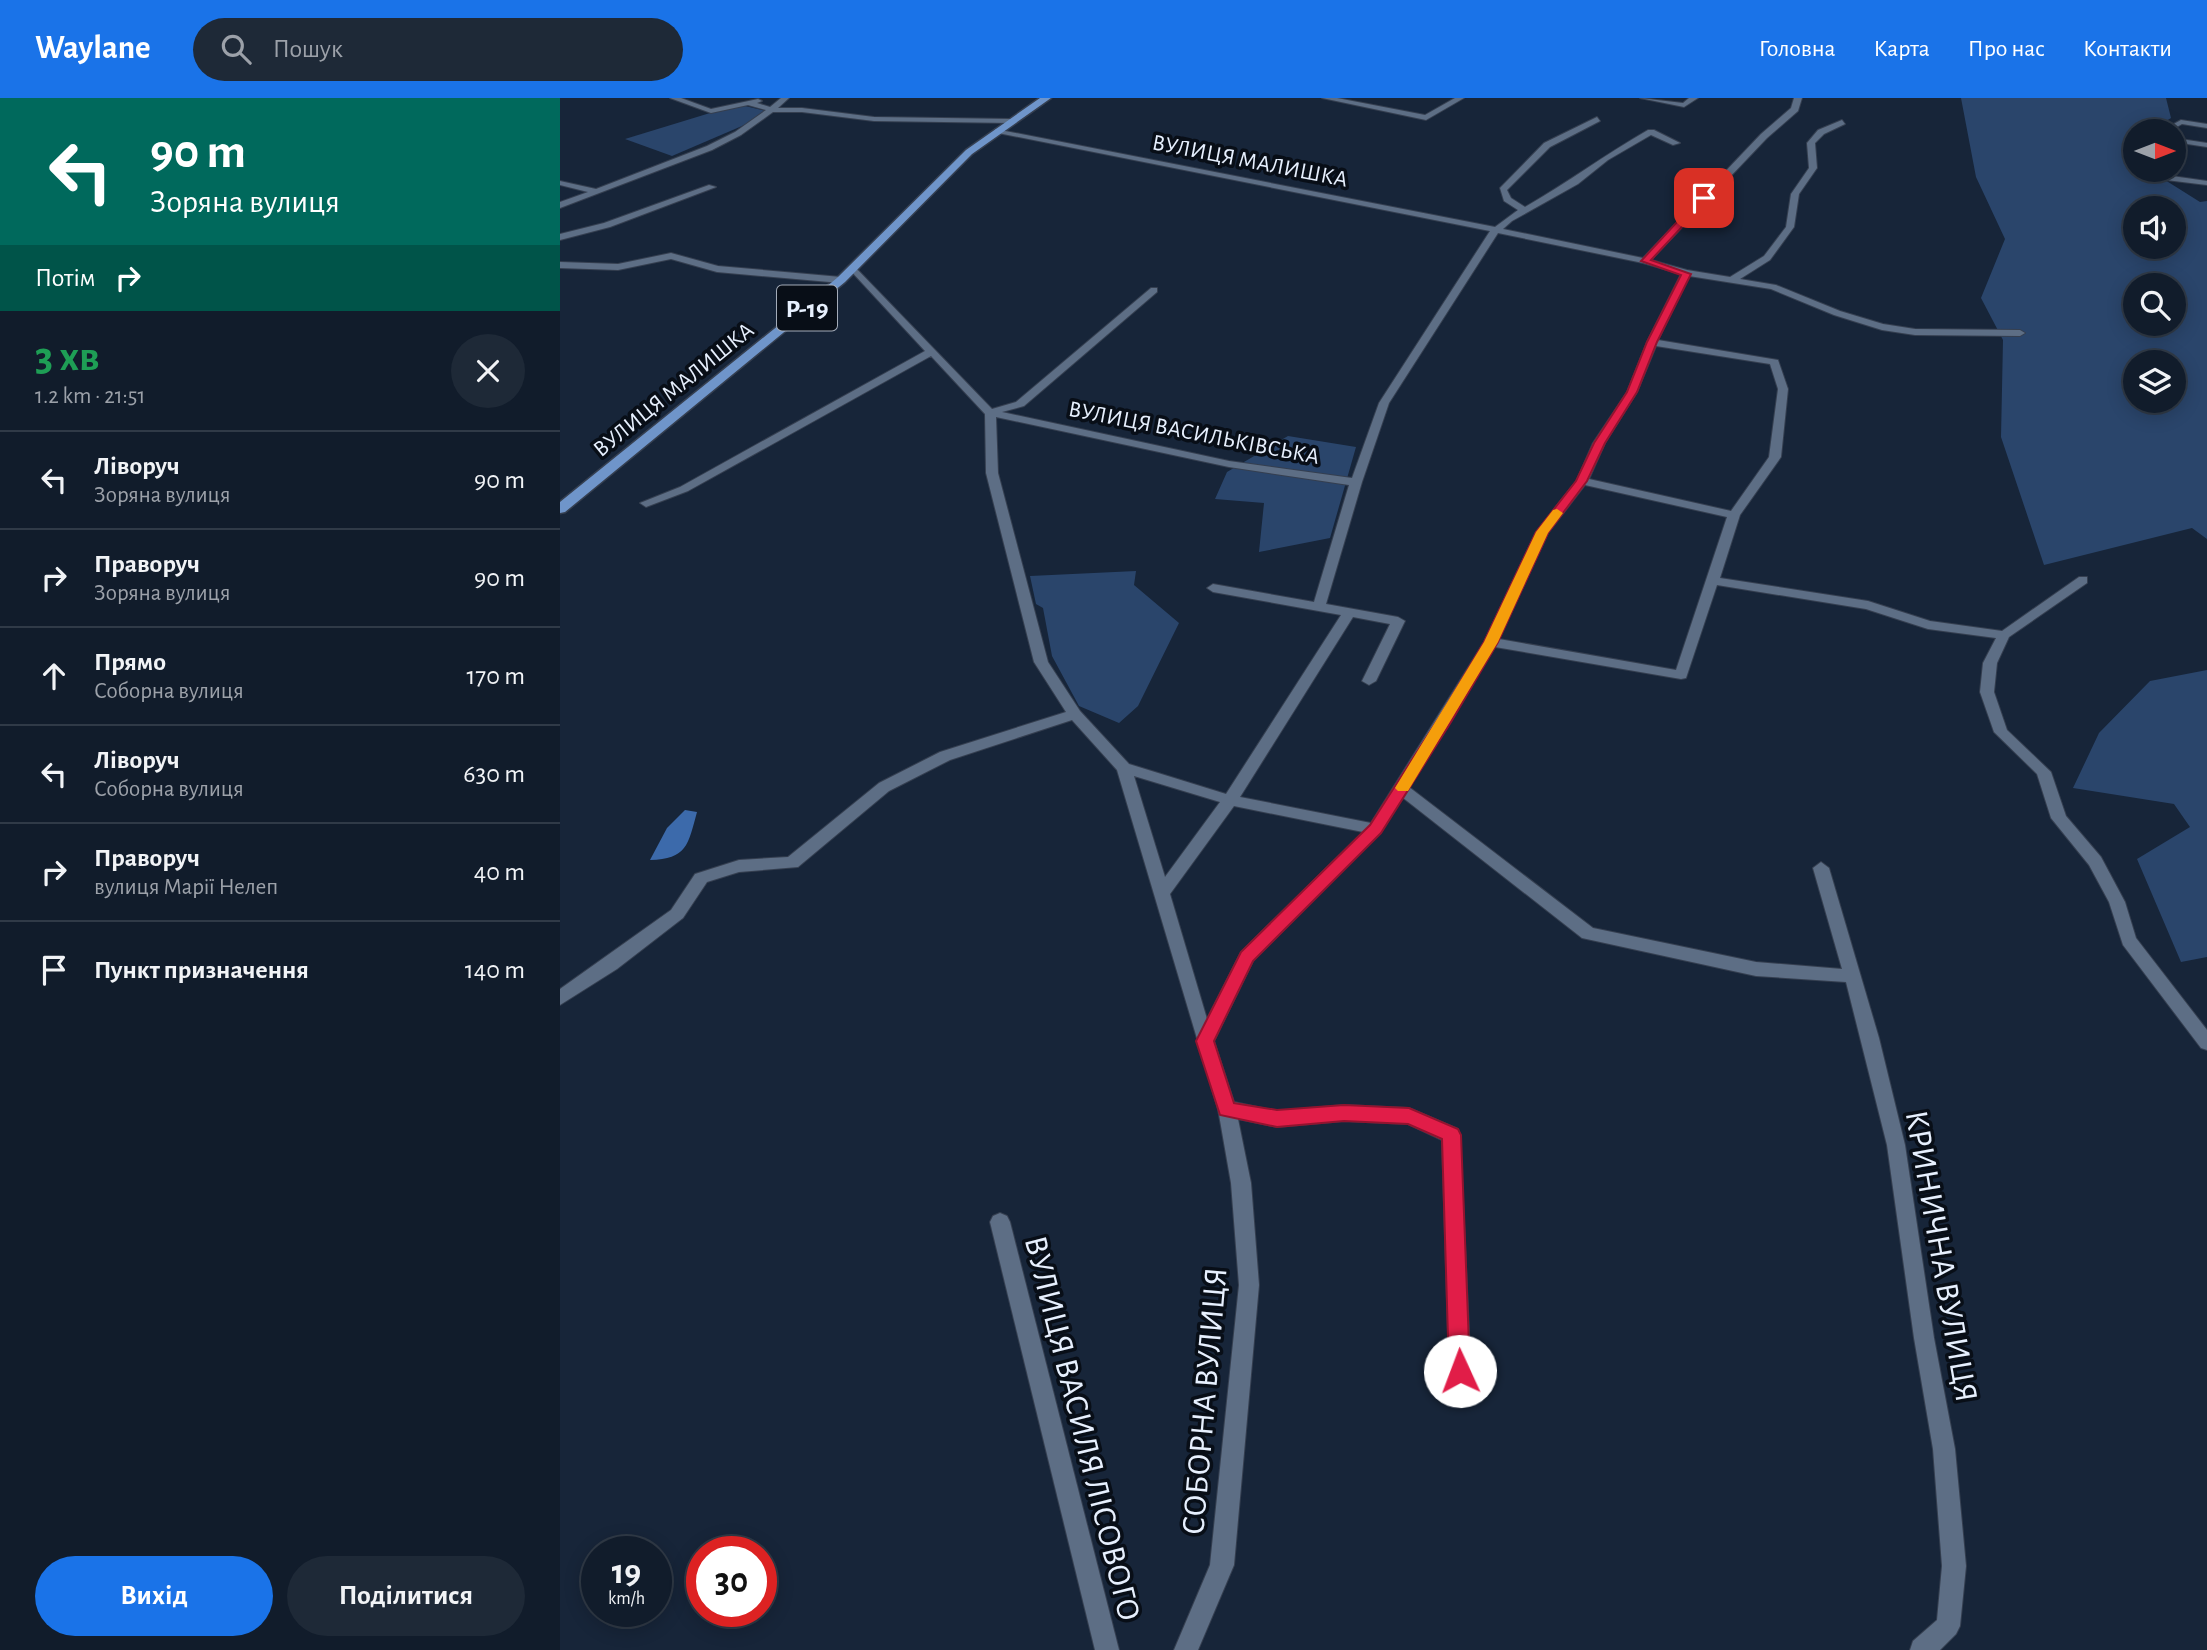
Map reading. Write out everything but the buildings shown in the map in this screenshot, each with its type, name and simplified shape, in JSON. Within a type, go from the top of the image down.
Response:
[{"type":"main road","name":"ВУЛИЦЯ МАЛИШКА","points":[[560,509],[841,280],[969,152],[1046,98]]},
{"type":"street","points":[[674,98],[711,111],[770,98]]},
{"type":"street","points":[[560,205],[708,148],[774,110],[785,98]]},
{"type":"street","points":[[1326,98],[1426,118],[1460,98]]},
{"type":"street","points":[[1644,98],[1684,105],[1694,98]]},
{"type":"street","points":[[1645,261],[1764,135],[1795,109],[1798,98]]},
{"type":"street","points":[[747,103],[774,110],[802,110],[874,119],[1012,121]]},
{"type":"street","points":[[1524,210],[1507,199],[1503,190],[1547,145],[1597,119]]},
{"type":"street","points":[[1734,279],[1767,258],[1790,227],[1795,194],[1813,167],[1811,143],[1821,132],[1842,122]]},
{"type":"street","points":[[2186,123],[2207,126]]},
{"type":"street","name":"ВУЛИЦЯ МАЛИШКА","points":[[998,131],[1495,231]]},
{"type":"street","points":[[1495,231],[1524,210],[1575,182],[1605,158],[1651,132],[1676,143]]},
{"type":"street","points":[[2186,142],[2207,145]]},
{"type":"street","points":[[2186,180],[2207,183]]},
{"type":"street","points":[[560,183],[595,191]]},
{"type":"street","points":[[560,237],[607,225],[712,187]]},
{"type":"street","points":[[1495,231],[1645,261],[1686,274],[1734,279],[1773,287],[1837,313],[1882,327],[1915,332],[2020,333]]},
{"type":"street","name":"ВУЛИЦЯ ВАСИЛЬКІВСЬКА","points":[[990,413],[1229,464],[1356,482],[1384,403],[1495,231]]},
{"type":"street","points":[[560,265],[618,267],[671,256],[716,269],[841,280]]},
{"type":"street","points":[[853,268],[990,413],[992,473],[1041,662],[1074,714],[1124,768],[1205,1041]]},
{"type":"street","points":[[1205,1041],[1247,957],[1375,829],[1402,789],[1491,642],[1542,532],[1582,481],[1599,443],[1632,392],[1652,342],[1686,274]]},
{"type":"street","name":"ВУЛИЦЯ ВАСИЛЬКІВСЬКА","points":[[990,413],[1020,404],[1154,290]]},
{"type":"street","points":[[1491,642],[1681,675],[1734,515],[1775,457],[1783,389],[1774,362],[1652,342]]},
{"type":"street","points":[[646,503],[684,489],[932,351]]},
{"type":"street","points":[[1582,481],[1734,515]]},
{"type":"street","points":[[1319,605],[1356,482]]},
{"type":"street","points":[[1711,580],[1868,605],[1928,625],[2004,635]]},
{"type":"street","points":[[2083,580],[2004,635],[1990,663],[1987,692],[2001,732],[2044,772],[2059,818],[2095,861],[2117,902],[2129,940],[2207,1043]]},
{"type":"street","points":[[1213,588],[1398,621],[1369,681]]},
{"type":"street","points":[[1162,893],[1230,800],[1349,612]]},
{"type":"street","points":[[560,998],[611,964],[677,914],[701,878],[739,866],[792,863],[884,787],[945,756],[1074,714]]},
{"type":"street","points":[[1124,768],[1230,800],[1375,829]]},
{"type":"street","points":[[1402,789],[1588,933],[1756,969],[1850,976]]},
{"type":"street","name":"КРИНИЧНА ВУЛИЦЯ","points":[[1821,868],[1870,1038],[1896,1145],[1944,1449],[1954,1566],[1948,1626],[1922,1650]]},
{"type":"street","name":"СОБОРНА ВУЛИЦЯ","points":[[1186,1650],[1222,1565],[1249,1285],[1241,1183],[1227,1109],[1205,1041]]},
{"type":"street","points":[[1227,1109],[1277,1119],[1344,1113],[1409,1116],[1451,1135],[1461,1397]]},
{"type":"street","name":"ВУЛИЦЯ ВАСИЛЯ ЛІСОВОГО","points":[[1000,1222],[1107,1650]]},
{"type":"shaded area","points":[[1961,98],[2166,98],[2169,119],[2123,119],[2123,182],[2168,182],[2200,202],[2207,201],[2207,539],[2192,528],[2044,565],[2001,437],[2003,340],[1981,298],[2005,239],[1976,177]]},
{"type":"shaded area","points":[[745,106],[766,111],[756,120],[672,156],[625,139],[710,113]]},
{"type":"shaded area","points":[[1288,436],[1356,447],[1330,538],[1259,552],[1264,503],[1215,499],[1227,472]]},
{"type":"shaded area","points":[[1136,571],[1134,585],[1179,623],[1138,706],[1119,723],[1079,706],[1052,656],[1043,608],[1036,604],[1030,576]]},
{"type":"shaded area","points":[[2207,670],[2207,957],[2181,962],[2137,859],[2190,827],[2174,804],[2073,788],[2099,733],[2150,681]]},
{"type":"shaded area","points":[[685,810],[697,812],[684,848],[672,857],[650,860],[667,828]]},
{"type":"slow traffic","points":[[1403,788],[1491,642],[1542,532],[1557,513]]},
{"type":"route","points":[[1460,1371],[1451,1135],[1409,1116],[1344,1113],[1277,1119],[1227,1109],[1205,1041],[1247,957],[1375,829],[1446,719],[1491,642],[1542,532],[1582,481],[1599,443],[1632,392],[1652,342],[1686,274],[1645,261],[1704,198]]}]
